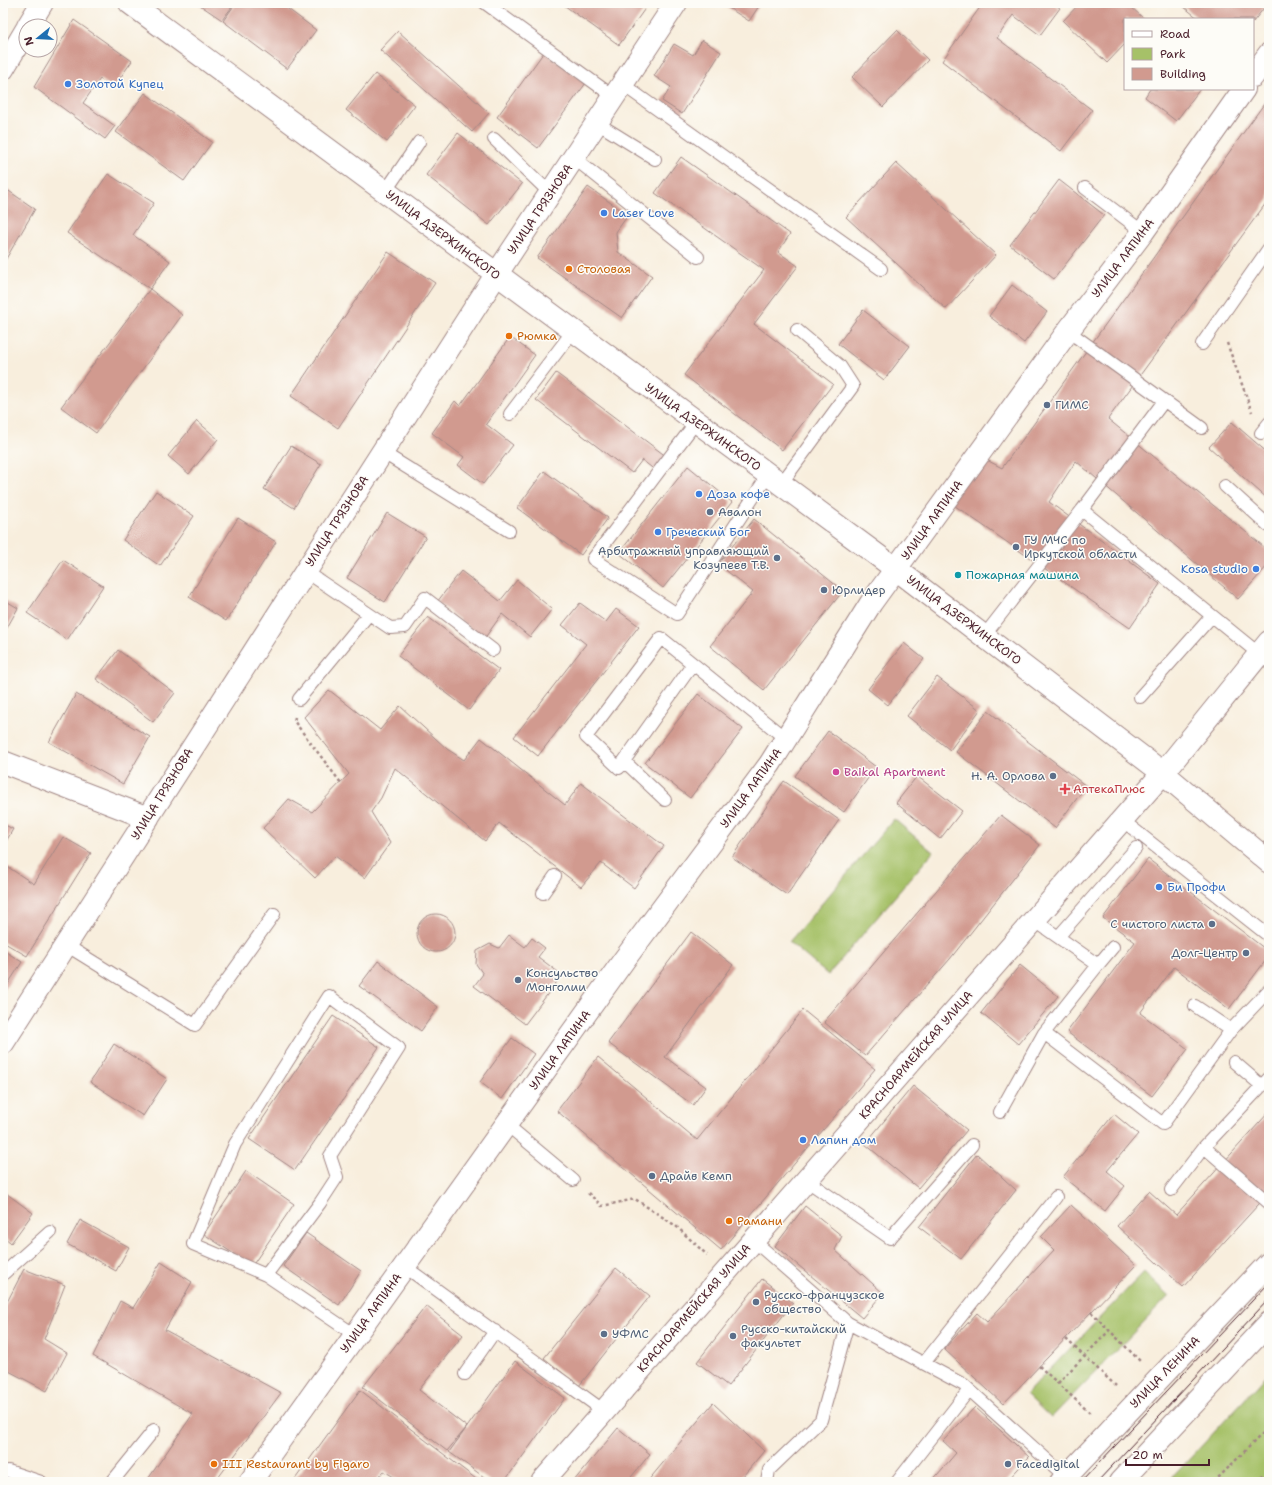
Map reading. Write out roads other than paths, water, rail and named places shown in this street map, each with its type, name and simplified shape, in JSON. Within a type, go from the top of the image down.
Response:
[{"type":"street","points":[[33,18],[42,3]]},
{"type":"street","name":"УЛИЦА ДЗЕРЖИНСКОГО","points":[[130,3],[496,275],[896,569],[1163,773],[1269,862]]},
{"type":"street","name":"УЛИЦА ГРЯЗНОВА","points":[[3,1043],[496,275],[676,3]]},
{"type":"street","points":[[3,68],[18,43]]},
{"type":"street","points":[[1254,75],[1269,54]]},
{"type":"street","name":"УЛИЦА ЛАПИНА","points":[[250,1482],[624,960],[770,764],[871,604],[1068,331],[1143,232],[1243,90]]},
{"type":"street","name":"КРАСНОАРМЕЙСКАЯ УЛИЦА","points":[[542,1482],[1122,820],[1266,653]]},
{"type":"street","points":[[3,762],[148,818]]},
{"type":"street","name":"УЛИЦА ЛЕНИНА","points":[[1063,1479],[1269,1263]]},
{"type":"street","points":[[1120,1482],[1269,1323]]},
{"type":"lane","points":[[485,3],[881,269]]},
{"type":"lane","points":[[597,123],[655,160]]},
{"type":"lane","points":[[494,139],[550,194]]},
{"type":"lane","points":[[385,192],[419,142]]},
{"type":"lane","points":[[574,158],[698,257]]},
{"type":"lane","points":[[1085,188],[1143,232]]},
{"type":"lane","points":[[1202,344],[1269,248]]},
{"type":"lane","points":[[696,422],[593,559],[677,614],[775,479],[853,386],[840,366],[797,330]]},
{"type":"lane","points":[[510,414],[573,331]]},
{"type":"lane","points":[[1068,331],[1202,428]]},
{"type":"lane","points":[[984,636],[1164,401]]},
{"type":"lane","points":[[1260,434],[1269,423]]},
{"type":"lane","points":[[382,452],[509,531]]},
{"type":"lane","points":[[1225,486],[1269,526]]},
{"type":"lane","points":[[1082,510],[1211,616],[1266,653]]},
{"type":"lane","points":[[305,571],[390,628],[405,627],[425,598],[493,650]]},
{"type":"lane","points":[[299,700],[369,614]]},
{"type":"lane","points":[[1140,697],[1211,616]]},
{"type":"lane","points":[[693,664],[619,768],[586,737],[661,638],[786,739]]},
{"type":"lane","points":[[624,762],[665,800]]},
{"type":"lane","points":[[1122,820],[1269,936]]},
{"type":"lane","points":[[1058,937],[1136,848]]},
{"type":"lane","points":[[543,893],[555,876]]},
{"type":"lane","points":[[66,945],[196,1025],[274,914]]},
{"type":"lane","points":[[1034,920],[1098,965]]},
{"type":"lane","points":[[1000,1112],[1044,1033],[1113,947]]},
{"type":"lane","points":[[1044,1033],[1163,1124],[1231,1030],[1269,990]]},
{"type":"lane","points":[[266,1275],[320,1203],[337,1177],[330,1156],[399,1048],[329,996],[235,1144],[193,1244],[266,1275],[355,1335]]},
{"type":"lane","points":[[1195,1006],[1231,1030]]},
{"type":"lane","points":[[1171,1190],[1204,1147],[1265,1082],[1234,1062]]},
{"type":"lane","points":[[506,1124],[573,1180]]},
{"type":"lane","points":[[806,1180],[890,1238],[972,1145]]},
{"type":"lane","points":[[1204,1147],[1269,1203]]},
{"type":"lane","points":[[924,1363],[1056,1197]]},
{"type":"lane","points":[[3,1274],[50,1232]]},
{"type":"lane","points":[[753,1240],[848,1323],[964,1385],[1063,1479]]},
{"type":"lane","points":[[404,1266],[604,1411]]},
{"type":"lane","points":[[767,1482],[769,1470],[821,1420],[848,1323]]},
{"type":"lane","points":[[465,1374],[495,1332]]},
{"type":"lane","points":[[897,1482],[969,1390]]},
{"type":"lane","points":[[112,1482],[154,1430]]},
{"type":"lane","points":[[5,1474],[41,1482]]},
{"type":"tram line","points":[[1081,1482],[1269,1283]]},
{"type":"tram line","points":[[1097,1482],[1269,1299]]},
{"type":"place","name":"Золотой Купец","points":[[68,84]]},
{"type":"place","name":"Laser Love","points":[[604,213]]},
{"type":"place","name":"Столовая","points":[[569,269]]},
{"type":"place","name":"Рюмка","points":[[509,336]]},
{"type":"place","name":"ГИМС","points":[[1047,405]]},
{"type":"place","name":"Доза кофе","points":[[699,494]]},
{"type":"place","name":"Авалон","points":[[710,512]]},
{"type":"place","name":"Греческий Бог","points":[[658,532]]},
{"type":"place","name":"ГУ МЧС по Иркутской области","points":[[1016,547]]},
{"type":"place","name":"Арбитражный управляющий Козупеев Т.В.","points":[[777,558]]},
{"type":"place","name":"Kosa studio","points":[[1256,569]]},
{"type":"place","name":"Пожарная машина","points":[[958,575]]},
{"type":"place","name":"Юрлидер","points":[[824,590]]},
{"type":"place","name":"Baikal Apartment","points":[[836,772]]},
{"type":"place","name":"Н. А. Орлова","points":[[1053,776]]},
{"type":"place","name":"АптекаПлюс","points":[[1065,789]]},
{"type":"place","name":"Би Профи","points":[[1159,887]]},
{"type":"place","name":"С чистого листа","points":[[1212,924]]},
{"type":"place","name":"Долг-Центр","points":[[1246,953]]},
{"type":"place","name":"Консульство Монголии","points":[[518,980]]},
{"type":"place","name":"Лапин дом","points":[[803,1140]]},
{"type":"place","name":"Драйв Кемп","points":[[652,1176]]},
{"type":"place","name":"Рамани","points":[[729,1221]]},
{"type":"place","name":"Русско-французское общество","points":[[756,1302]]},
{"type":"place","name":"УФМС","points":[[604,1334]]},
{"type":"place","name":"Русско-китайский факультет","points":[[733,1336]]},
{"type":"place","name":"III Restaurant by Figaro","points":[[214,1464]]},
{"type":"place","name":"Facedigital","points":[[1008,1464]]}]
